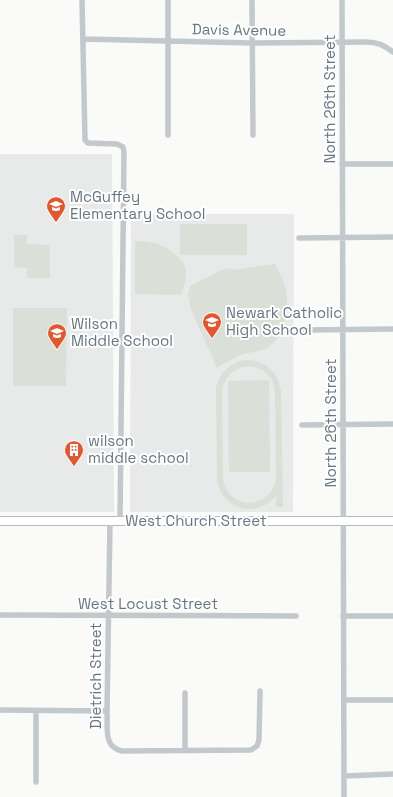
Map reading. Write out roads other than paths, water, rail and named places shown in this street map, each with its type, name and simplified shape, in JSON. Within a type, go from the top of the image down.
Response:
[{"type":"street","points":[[82,0],[85,140],[88,143],[117,144],[123,147],[124,152],[120,521]]},
{"type":"street","points":[[168,0],[168,135]]},
{"type":"street","points":[[252,0],[253,135]]},
{"type":"street","name":"North 26th Street","points":[[342,0],[343,616],[345,700],[344,797]]},
{"type":"street","name":"Davis Avenue","points":[[83,40],[252,43],[376,42],[384,45],[393,52]]},
{"type":"street","points":[[342,164],[393,164]]},
{"type":"street","points":[[299,238],[393,238]]},
{"type":"street","points":[[305,330],[393,329]]},
{"type":"street","points":[[302,425],[393,424]]},
{"type":"street","name":"West Church Street","points":[[0,521],[393,521]]},
{"type":"street","name":"Dietrich Street","points":[[110,521],[107,711],[109,743],[116,749],[129,751],[247,750],[255,747],[259,740],[260,691]]},
{"type":"street","name":"West Locust Street","points":[[0,615],[296,616]]},
{"type":"street","points":[[343,616],[393,616]]},
{"type":"street","points":[[185,694],[185,750]]},
{"type":"street","points":[[345,700],[393,700]]},
{"type":"street","points":[[0,710],[107,711]]},
{"type":"street","points":[[36,711],[36,782]]},
{"type":"street","points":[[344,776],[393,774]]},
{"type":"place","name":"McGuffey Elementary School","points":[[56,223]]},
{"type":"place","name":"Newark Catholic High School","points":[[212,339]]},
{"type":"place","name":"Wilson Middle School","points":[[57,350]]},
{"type":"place","name":"wilson middle school","points":[[74,467]]}]
